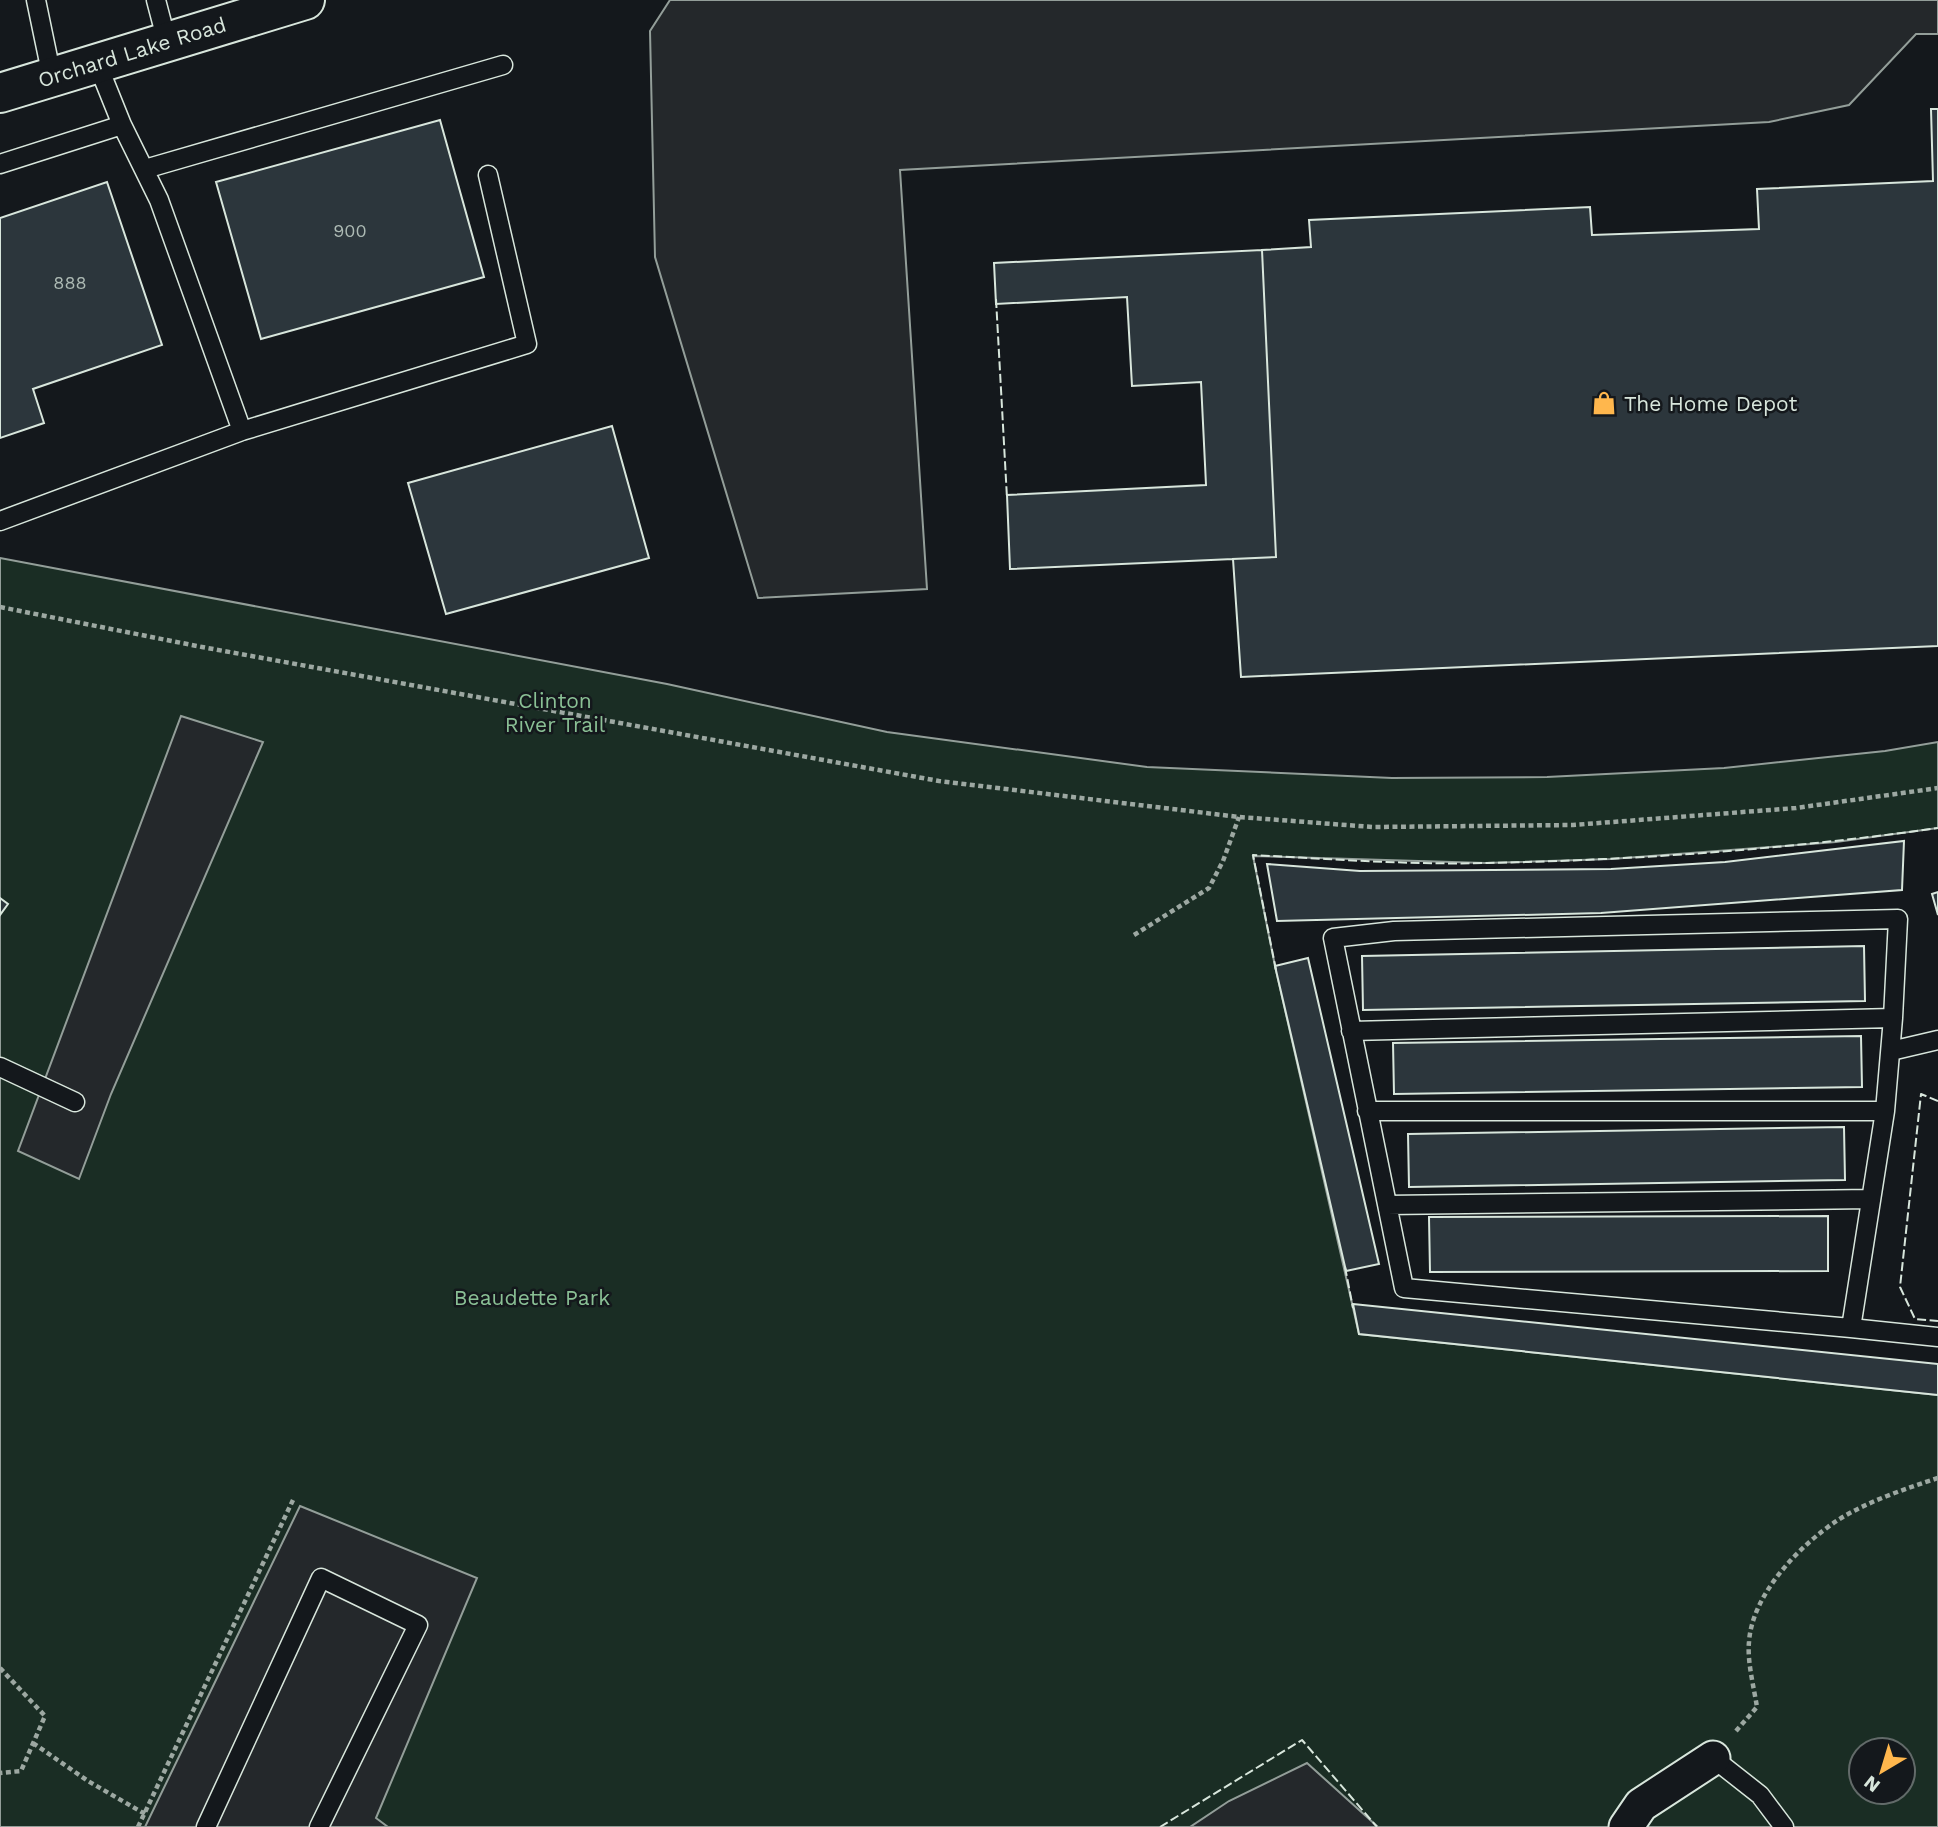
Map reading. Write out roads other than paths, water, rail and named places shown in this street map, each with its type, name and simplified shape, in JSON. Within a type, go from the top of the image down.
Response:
[{"type":"main road","name":"Orchard Lake Road","points":[[0,93],[305,0]]},
{"type":"street","points":[[1626,1827],[1641,1805],[1713,1758]]},
{"type":"lane","points":[[36,0],[52,77]]},
{"type":"lane","points":[[156,0],[167,42]]},
{"type":"lane","points":[[97,63],[122,125],[159,200],[242,431]]},
{"type":"lane","points":[[145,169],[503,65]]},
{"type":"lane","points":[[0,164],[122,125]]},
{"type":"lane","points":[[0,521],[242,431],[527,344],[488,174]]},
{"type":"lane","points":[[1851,1328],[1885,1111],[1898,919],[1394,930],[1333,938],[1404,1288],[1938,1337]]},
{"type":"lane","points":[[1351,1031],[1893,1018]]},
{"type":"lane","points":[[1891,1051],[1938,1040]]},
{"type":"lane","points":[[0,1068],[75,1102]]},
{"type":"lane","points":[[1367,1111],[1885,1111]]},
{"type":"lane","points":[[1387,1205],[1871,1199]]},
{"type":"lane","points":[[206,1827],[321,1578],[418,1625],[319,1827]]},
{"type":"lane","points":[[1713,1758],[1760,1795],[1784,1827]]},
{"type":"place","name":"The Home Depot","points":[[1604,403]]},
{"type":"park label","name":"Clinton River Trail","points":[[555,712]]},
{"type":"park label","name":"Beaudette Park","points":[[532,1297]]}]
